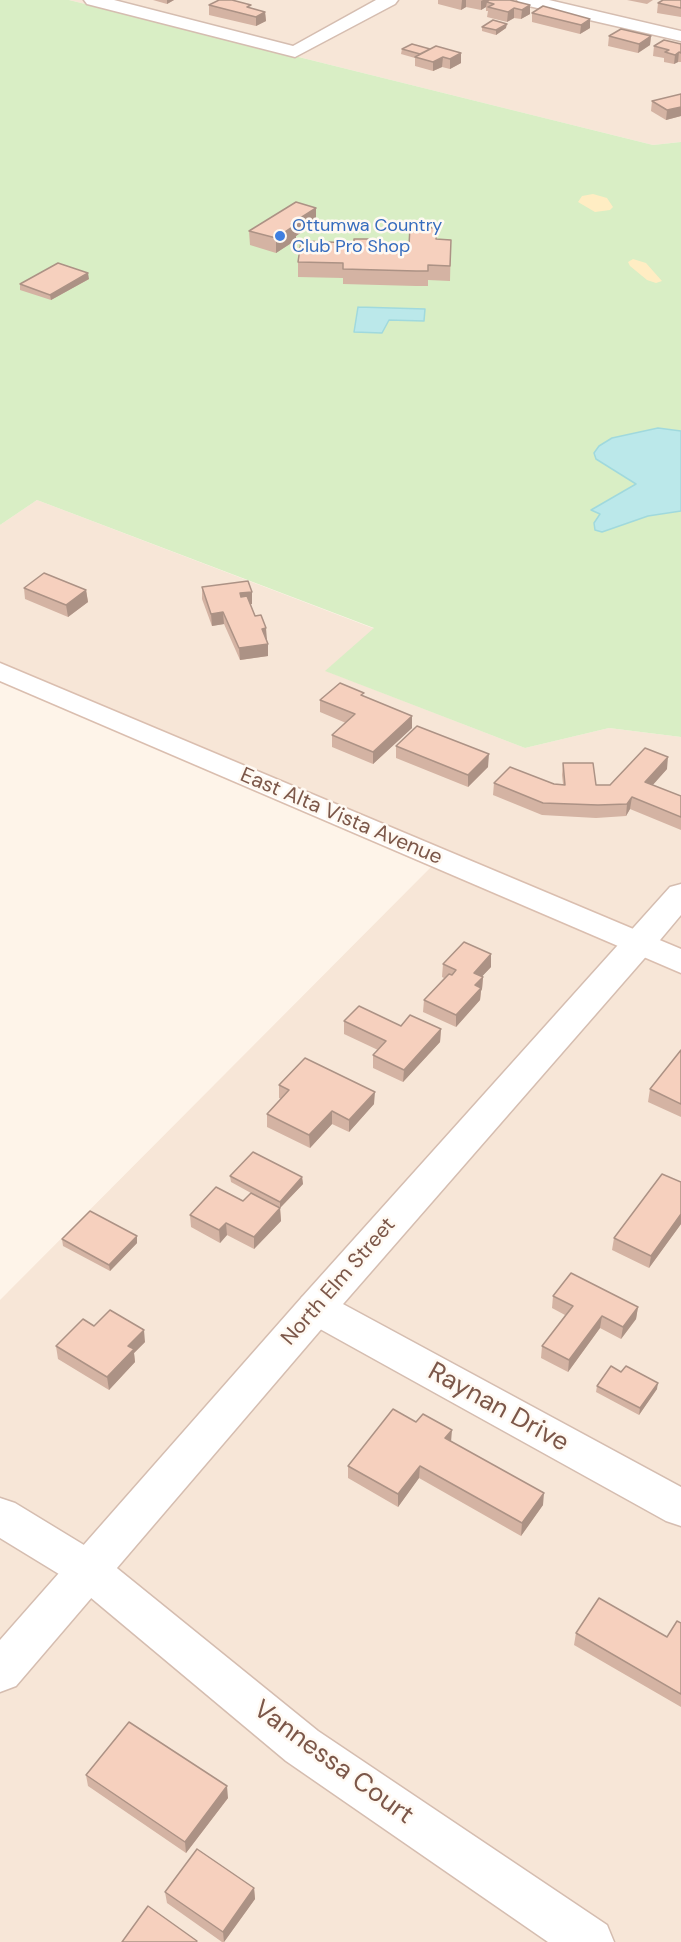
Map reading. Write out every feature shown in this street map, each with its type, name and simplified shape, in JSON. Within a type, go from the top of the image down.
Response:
[{"type":"street","points":[[93,0],[296,52],[389,0]]},
{"type":"street","points":[[526,0],[681,36]]},
{"type":"street","name":"East Alta Vista Avenue","points":[[0,671],[681,962]]},
{"type":"street","name":"North Elm Street","points":[[0,1672],[87,1569],[681,894]]},
{"type":"street","name":"Raynan Drive","points":[[316,1308],[681,1508]]},
{"type":"street","name":"Vannessa Court","points":[[0,1516],[87,1569],[302,1746],[590,1942]]},
{"type":"shaded area","points":[[69,0],[681,0],[681,142],[653,145]]},
{"type":"shaded area","points":[[37,500],[375,629],[326,671],[525,748],[609,728],[681,737],[681,1942],[0,1942],[0,1300],[439,859],[0,671],[0,525]]},
{"type":"green space","points":[[0,0],[69,0],[653,145],[681,142],[681,737],[609,728],[525,748],[325,671],[374,628],[37,500],[0,525]]},
{"type":"sand","points":[[593,194],[607,198],[613,207],[610,210],[595,212],[578,202],[582,196]]},
{"type":"sand","points":[[633,259],[646,263],[662,281],[656,283],[647,280],[630,266],[628,262]]},
{"type":"water","points":[[358,307],[425,309],[424,321],[389,320],[382,333],[354,332]]},
{"type":"water","points":[[658,428],[681,431],[681,511],[648,516],[602,532],[595,530],[594,523],[600,514],[591,510],[636,484],[596,459],[594,453],[599,446],[612,438]]},
{"type":"building","points":[[219,0],[232,0],[265,12],[256,17],[209,5]]},
{"type":"building","points":[[489,0],[510,0],[530,5],[522,10],[514,8],[508,12],[488,7],[494,4],[487,2]]},
{"type":"building","points":[[663,0],[681,0],[681,8],[658,3]]},
{"type":"building","points":[[543,6],[590,19],[581,25],[532,13]]},
{"type":"building","points":[[493,20],[507,24],[496,30],[482,27]]},
{"type":"building","points":[[621,29],[651,36],[639,44],[609,36]]},
{"type":"building","points":[[664,40],[681,44],[681,53],[675,55],[665,52],[669,50],[654,46]]},
{"type":"building","points":[[412,44],[430,49],[420,54],[402,49]]},
{"type":"building","points":[[436,46],[461,53],[450,59],[443,57],[433,62],[415,57]]},
{"type":"building","points":[[681,94],[681,107],[667,110],[652,101]]},
{"type":"building","points":[[296,202],[316,208],[291,224],[295,225],[276,238],[249,231]]},
{"type":"building","points":[[410,227],[437,228],[436,239],[451,240],[450,266],[428,265],[428,271],[416,271],[343,269],[343,263],[298,262],[301,241],[354,243],[354,239],[373,239],[373,244],[409,245]]},
{"type":"building","points":[[58,263],[88,273],[50,295],[20,284]]},
{"type":"building","points":[[44,573],[86,590],[66,605],[24,588]]},
{"type":"building","points":[[248,581],[252,592],[240,593],[241,597],[247,596],[255,616],[261,615],[266,628],[262,629],[268,644],[239,648],[223,612],[211,614],[202,587]]},
{"type":"building","points":[[340,683],[364,693],[361,695],[412,716],[373,752],[332,735],[355,714],[320,700]]},
{"type":"building","points":[[417,726],[489,754],[468,775],[396,746]]},
{"type":"building","points":[[645,748],[668,757],[645,782],[681,796],[681,817],[632,797],[627,804],[543,803],[494,783],[510,767],[554,784],[565,785],[563,763],[593,763],[596,785],[610,785]]},
{"type":"building","points":[[464,942],[491,954],[474,973],[483,977],[475,985],[481,988],[456,1015],[424,1000],[449,974],[452,975],[456,970],[443,964]]},
{"type":"building","points":[[359,1006],[401,1026],[410,1015],[441,1029],[404,1070],[373,1055],[386,1041],[344,1021]]},
{"type":"building","points":[[681,1050],[681,1104],[650,1089]]},
{"type":"building","points":[[305,1058],[375,1092],[349,1120],[332,1111],[309,1135],[267,1114],[289,1090],[279,1085]]},
{"type":"building","points":[[253,1152],[302,1177],[280,1202],[230,1176]]},
{"type":"building","points":[[662,1174],[681,1182],[681,1214],[651,1256],[614,1238]]},
{"type":"building","points":[[216,1187],[243,1201],[251,1193],[280,1208],[254,1237],[226,1223],[219,1230],[190,1215]]},
{"type":"building","points":[[90,1211],[137,1236],[109,1265],[62,1239]]},
{"type":"building","points":[[571,1273],[638,1307],[623,1327],[602,1316],[569,1360],[542,1346],[573,1306],[553,1296]]},
{"type":"building","points":[[110,1310],[144,1330],[128,1346],[134,1349],[107,1377],[56,1346],[83,1319],[94,1326]]},
{"type":"building","points":[[611,1366],[621,1372],[626,1366],[658,1383],[640,1408],[597,1386]]},
{"type":"building","points":[[393,1409],[416,1422],[423,1414],[452,1430],[445,1438],[544,1493],[522,1523],[420,1466],[398,1494],[348,1466]]},
{"type":"building","points":[[599,1598],[667,1637],[677,1621],[681,1623],[681,1694],[576,1633]]},
{"type":"building","points":[[129,1722],[227,1786],[185,1842],[86,1775]]},
{"type":"building","points":[[197,1849],[254,1888],[223,1932],[165,1892]]},
{"type":"building","points":[[148,1906],[197,1941],[122,1942]]},
{"type":"place","name":"Ottumwa Country Club Pro Shop","points":[[280,236]]}]
